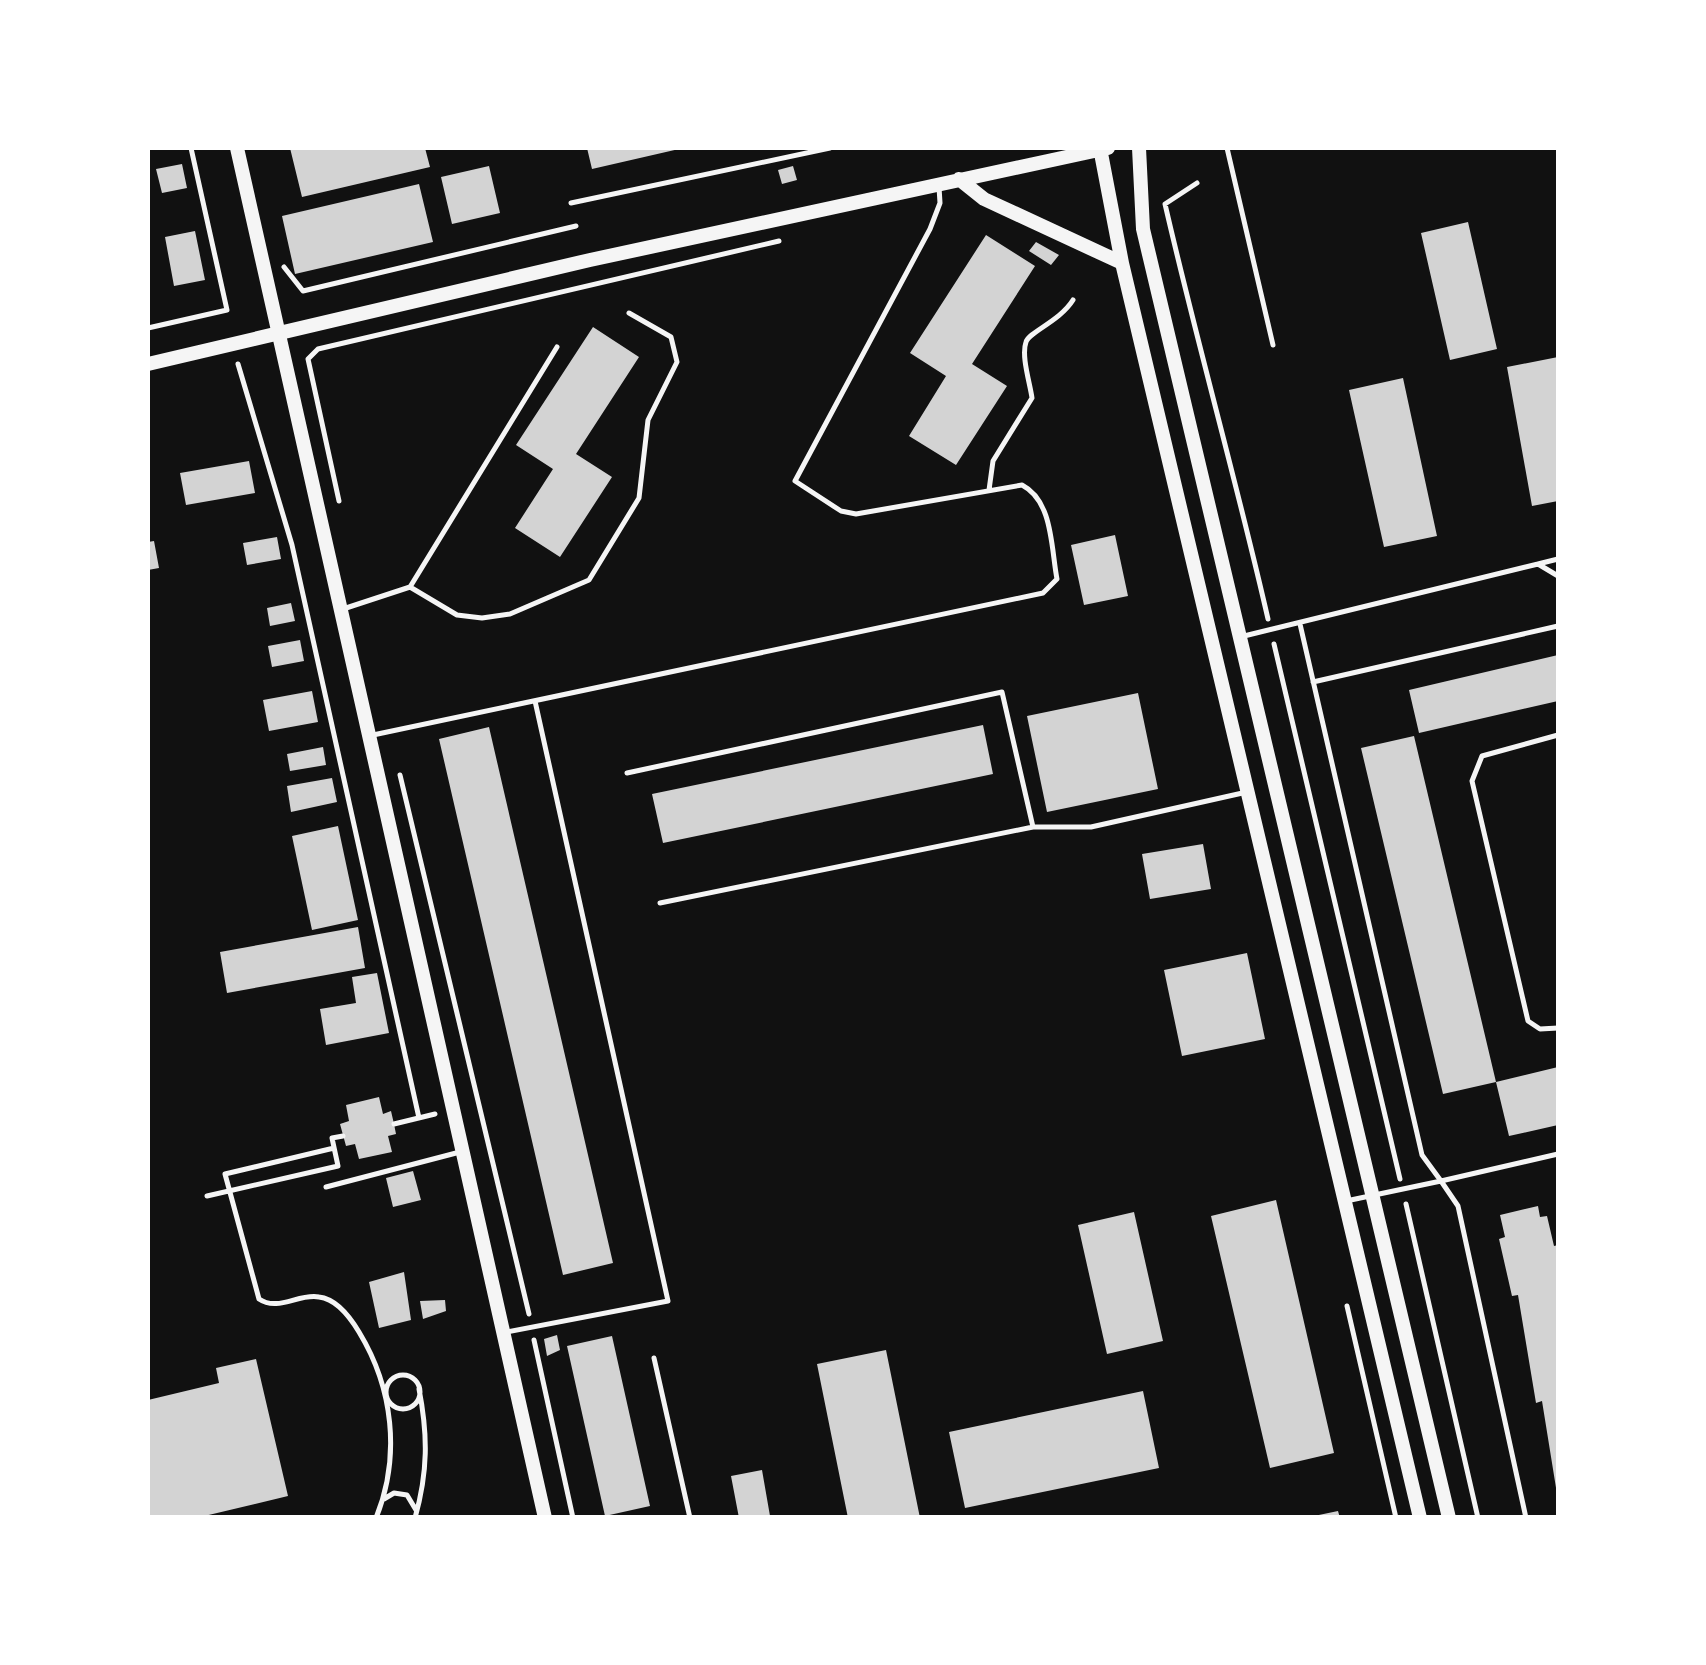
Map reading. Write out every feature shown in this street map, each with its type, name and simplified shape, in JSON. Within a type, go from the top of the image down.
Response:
[{"type":"street","points":[[237,148],[545,1518]]},
{"type":"street","points":[[1100,148],[1122,263],[1420,1518]]},
{"type":"street","points":[[148,364],[1109,148]]},
{"type":"street","points":[[1139,148],[1143,229],[1449,1518]]},
{"type":"street","points":[[960,180],[984,199],[1122,263]]},
{"type":"lane","points":[[1227,148],[1272,345]]},
{"type":"lane","points":[[370,736],[1042,593],[1057,579],[1044,507],[1035,492],[1022,484],[856,514],[841,511],[795,481],[930,229],[940,204],[939,184]]},
{"type":"lane","points":[[990,490],[993,462],[1032,398],[1024,344],[1031,333],[1063,318],[1073,300]]},
{"type":"lane","points":[[410,587],[457,615],[482,618],[510,614],[589,580],[640,498],[648,420],[677,362],[671,338],[630,312]]},
{"type":"lane","points":[[340,610],[410,587],[557,347]]},
{"type":"lane","points":[[1241,637],[1558,559]]},
{"type":"lane","points":[[1538,564],[1558,576]]},
{"type":"lane","points":[[1300,624],[1422,1156],[1458,1206],[1526,1518]]},
{"type":"lane","points":[[1313,682],[1558,626]]},
{"type":"lane","points":[[627,774],[1002,692],[1033,827]]},
{"type":"lane","points":[[504,1333],[668,1301],[535,701]]},
{"type":"lane","points":[[1558,735],[1482,756],[1472,781],[1528,1020],[1540,1029],[1558,1028]]},
{"type":"lane","points":[[660,903],[1033,827],[1091,827],[1250,791]]},
{"type":"lane","points":[[326,1188],[463,1151]]},
{"type":"lane","points":[[1346,1200],[1558,1154]]},
{"type":"lane","points":[[654,1358],[690,1518]]},
{"type":"path","points":[[148,328],[227,310],[191,148]]},
{"type":"path","points":[[571,203],[830,148]]},
{"type":"path","points":[[1196,183],[1165,204],[1210,400],[1227,436],[1478,1518]]},
{"type":"path","points":[[303,291],[576,226]]},
{"type":"path","points":[[340,510],[308,358],[318,349],[784,240]]},
{"type":"path","points":[[240,364],[292,545],[419,1118]]},
{"type":"path","points":[[399,770],[574,1518]]},
{"type":"path","points":[[394,1124],[454,1110]]},
{"type":"path","points":[[207,1196],[338,1166],[332,1138],[343,1136]]},
{"type":"path","points":[[334,1148],[225,1174],[259,1299],[275,1304],[318,1296],[334,1303],[350,1317],[371,1352],[393,1405],[406,1408],[416,1402],[420,1389]]},
{"type":"path","points":[[378,1518],[390,1473],[386,1394],[389,1382],[397,1376],[413,1378],[420,1389],[428,1434],[426,1478],[415,1517]]},
{"type":"path","points":[[381,1504],[394,1493],[408,1494],[416,1506],[415,1517]]},
{"type":"building","points":[[290,148],[425,148],[430,167],[302,197]]},
{"type":"building","points":[[587,148],[678,148],[679,149],[592,169]]},
{"type":"building","points":[[182,164],[187,188],[162,193],[156,169]]},
{"type":"building","points":[[489,166],[500,213],[452,224],[441,177]]},
{"type":"building","points":[[793,166],[797,180],[782,184],[778,170]]},
{"type":"building","points":[[419,184],[433,242],[295,274],[282,216]]},
{"type":"building","points":[[1468,222],[1497,349],[1450,360],[1421,233]]},
{"type":"building","points":[[195,231],[205,280],[174,286],[165,237]]},
{"type":"building","points":[[986,235],[1035,266],[972,364],[1007,386],[956,465],[909,436],[946,376],[910,353]]},
{"type":"building","points":[[1036,242],[1059,255],[1051,265],[1029,251]]},
{"type":"building","points":[[593,327],[639,357],[576,454],[612,477],[560,557],[515,528],[553,469],[516,445]]},
{"type":"building","points":[[1558,357],[1558,501],[1532,506],[1507,367]]},
{"type":"building","points":[[1403,378],[1437,536],[1384,547],[1349,390]]},
{"type":"building","points":[[249,461],[255,493],[186,505],[180,473]]},
{"type":"building","points":[[1115,535],[1128,596],[1084,605],[1071,545]]},
{"type":"building","points":[[277,537],[281,559],[247,565],[243,543]]},
{"type":"building","points":[[154,541],[159,568],[148,570],[148,542]]},
{"type":"building","points":[[291,603],[295,621],[270,626],[267,608]]},
{"type":"building","points":[[300,640],[304,661],[272,667],[268,646]]},
{"type":"building","points":[[1558,655],[1558,701],[1419,733],[1409,690]]},
{"type":"building","points":[[312,691],[318,722],[269,731],[263,700]]},
{"type":"building","points":[[1138,693],[1158,789],[1047,812],[1027,716]]},
{"type":"building","points":[[983,725],[993,774],[663,843],[652,794]]},
{"type":"building","points":[[489,727],[613,1263],[563,1275],[439,739]]},
{"type":"building","points":[[1414,736],[1496,1082],[1443,1094],[1361,748]]},
{"type":"building","points":[[323,747],[326,765],[290,771],[287,754]]},
{"type":"building","points":[[332,778],[337,802],[291,812],[287,786]]},
{"type":"building","points":[[338,826],[358,920],[312,930],[292,836]]},
{"type":"building","points":[[1203,844],[1211,889],[1150,899],[1142,854]]},
{"type":"building","points":[[358,927],[365,968],[227,993],[220,952]]},
{"type":"building","points":[[1247,953],[1265,1039],[1182,1056],[1164,970]]},
{"type":"building","points":[[377,973],[389,1033],[326,1045],[320,1009],[356,1003],[352,977]]},
{"type":"building","points":[[1558,1067],[1558,1125],[1509,1136],[1496,1082]]},
{"type":"building","points":[[379,1097],[383,1114],[391,1111],[396,1134],[388,1136],[392,1152],[359,1159],[355,1144],[346,1146],[340,1124],[349,1121],[346,1105]]},
{"type":"building","points":[[413,1171],[421,1200],[393,1207],[386,1178]]},
{"type":"building","points":[[1276,1200],[1334,1453],[1270,1468],[1211,1216]]},
{"type":"building","points":[[1538,1206],[1540,1217],[1547,1216],[1554,1246],[1558,1245],[1557,1494],[1542,1401],[1536,1403],[1518,1295],[1512,1296],[1499,1239],[1505,1237],[1500,1215]]},
{"type":"building","points":[[1134,1212],[1163,1341],[1107,1354],[1078,1225]]},
{"type":"building","points":[[404,1272],[411,1320],[379,1328],[369,1282]]},
{"type":"building","points":[[445,1300],[446,1311],[423,1319],[420,1301]]},
{"type":"building","points":[[557,1335],[560,1350],[547,1356],[544,1339]]},
{"type":"building","points":[[612,1336],[650,1506],[605,1516],[567,1346]]},
{"type":"building","points":[[886,1350],[920,1518],[848,1518],[817,1364]]},
{"type":"building","points":[[256,1359],[288,1496],[196,1518],[148,1518],[148,1400],[219,1383],[216,1368]]},
{"type":"building","points":[[1143,1391],[1159,1468],[965,1508],[949,1432]]},
{"type":"building","points":[[762,1470],[770,1516],[739,1518],[731,1476]]},
{"type":"building","points":[[1338,1511],[1340,1518],[1314,1518],[1314,1516]]}]
